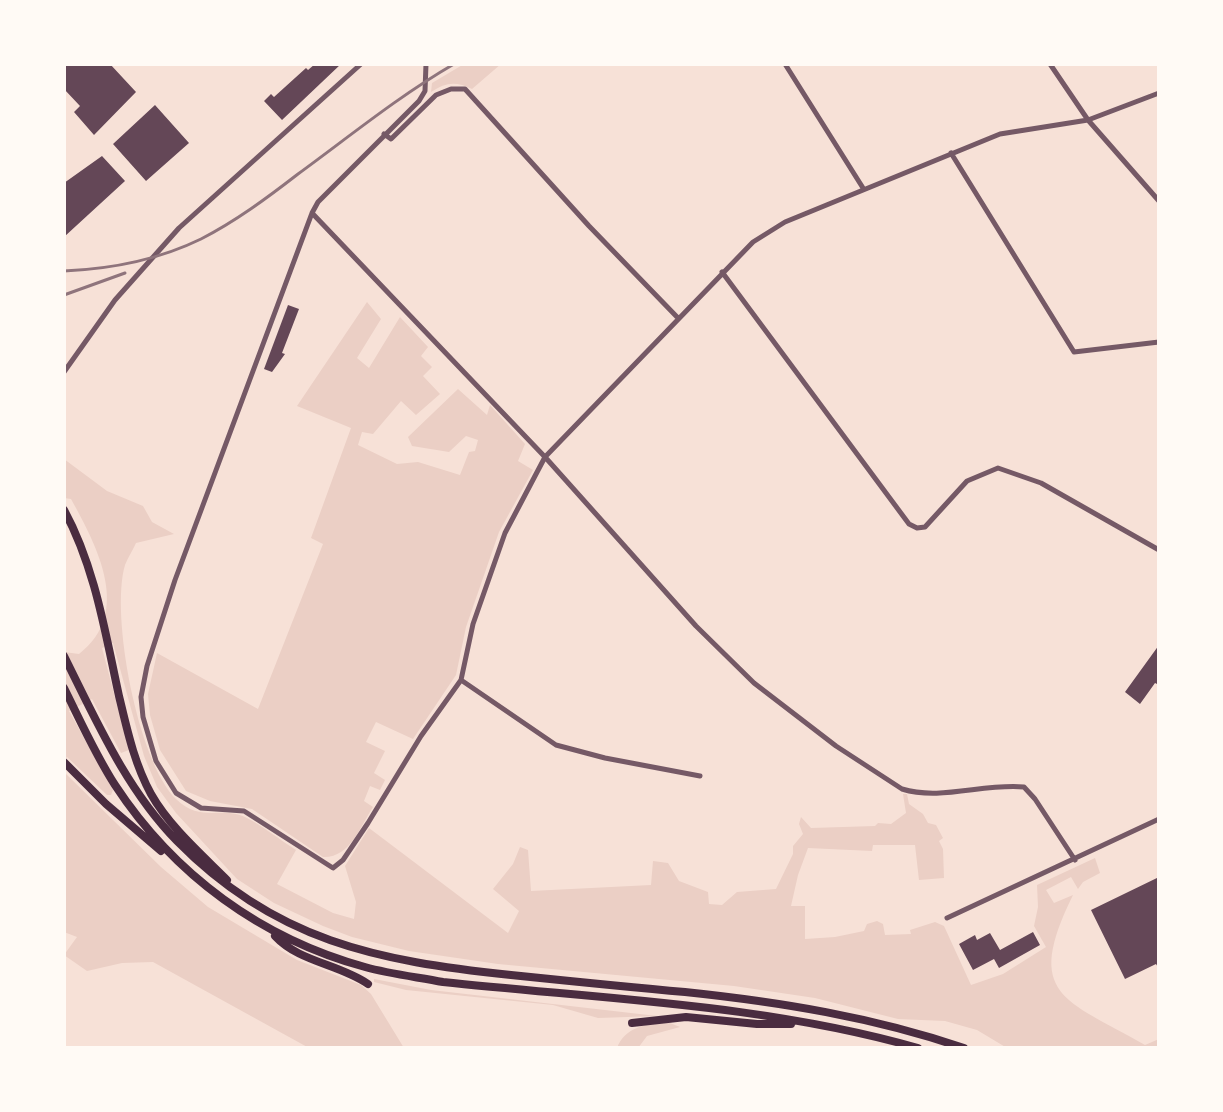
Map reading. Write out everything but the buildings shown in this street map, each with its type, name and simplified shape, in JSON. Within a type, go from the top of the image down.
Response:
[{"type":"highway","points":[[64,510],[78,536],[94,582],[128,736],[140,772],[153,797],[182,834],[244,898]]},
{"type":"highway","points":[[64,656],[127,777],[175,840],[209,872],[244,898],[305,932],[371,955],[445,968],[761,1001],[857,1018],[964,1048]]},
{"type":"highway","points":[[64,688],[114,784],[163,847],[200,883]]},
{"type":"highway","points":[[64,762],[106,804],[200,883],[269,929],[342,961],[401,975],[814,1023],[918,1048]]},
{"type":"highway","points":[[269,929],[284,946],[355,975],[368,984]]},
{"type":"highway","points":[[632,1023],[686,1017],[757,1024],[814,1023]]},
{"type":"street","points":[[64,372],[115,300],[179,228],[361,64]]},
{"type":"street","points":[[426,64],[425,91],[419,101],[318,202],[312,213],[167,604],[143,678],[143,717],[156,761],[176,793],[201,808],[244,811],[333,868],[343,860],[421,736],[461,680],[476,611],[505,533],[545,457],[722,272],[768,231],[863,188],[1000,134],[1088,120],[1159,93]]},
{"type":"street","points":[[785,64],[863,188]]},
{"type":"street","points":[[1050,64],[1088,120],[1159,201]]},
{"type":"street","points":[[384,134],[391,139],[441,91],[465,89],[589,226],[678,318]]},
{"type":"street","points":[[951,153],[1074,352],[1159,342]]},
{"type":"street","points":[[312,213],[545,457],[696,626],[754,683],[836,746],[895,785],[912,792],[1024,787],[1075,860]]},
{"type":"street","points":[[722,272],[909,524],[917,528],[925,527],[967,481],[998,468],[1041,483],[1159,550]]},
{"type":"street","points":[[461,680],[556,745],[700,776]]},
{"type":"street","points":[[947,918],[1159,819]]},
{"type":"shaded area","points":[[464,64],[501,64],[472,89],[451,84],[431,92],[432,83]]},
{"type":"shaded area","points":[[367,302],[381,319],[357,358],[369,368],[400,317],[428,347],[421,356],[432,367],[423,376],[440,394],[416,415],[401,401],[373,434],[362,432],[358,445],[397,464],[418,462],[460,475],[469,452],[475,451],[478,440],[466,436],[449,452],[412,446],[408,437],[458,389],[487,415],[490,405],[525,444],[518,461],[533,470],[499,532],[466,627],[456,675],[413,739],[376,722],[366,742],[385,751],[374,773],[385,780],[380,790],[370,786],[364,801],[373,807],[353,840],[340,852],[323,857],[252,809],[210,801],[186,791],[160,750],[150,715],[148,694],[157,653],[258,709],[323,544],[311,538],[351,428],[297,406]]},
{"type":"shaded area","points":[[64,459],[107,491],[143,506],[152,522],[174,534],[136,543],[125,565],[121,617],[139,722],[162,780],[176,799],[194,810],[245,817],[296,850],[277,884],[333,913],[354,919],[356,902],[345,866],[369,828],[508,933],[519,911],[493,889],[513,864],[520,847],[528,850],[531,891],[651,885],[653,861],[668,863],[679,881],[708,892],[709,904],[722,905],[737,892],[776,889],[793,854],[793,846],[803,834],[799,824],[801,817],[811,828],[891,824],[906,813],[903,794],[907,794],[909,804],[923,814],[928,823],[936,825],[943,838],[939,841],[943,849],[944,878],[919,880],[915,845],[873,845],[872,851],[808,848],[791,906],[805,906],[805,939],[864,931],[867,924],[877,921],[883,924],[885,935],[911,934],[910,930],[935,922],[944,926],[971,985],[1003,974],[1046,947],[1034,926],[1038,907],[1037,885],[1095,858],[1100,873],[1083,882],[1078,889],[1071,877],[1046,890],[1054,903],[1073,895],[1058,929],[1052,955],[1053,975],[1060,991],[1074,1004],[1145,1045],[1159,1039],[1159,1048],[1007,1048],[977,1030],[945,1021],[898,1019],[815,998],[734,986],[498,964],[409,951],[352,937],[274,903],[237,879],[176,813],[157,787],[144,756],[113,643],[102,648],[129,750],[121,753],[92,699],[69,711],[113,790],[111,795],[107,795],[67,757],[64,760],[64,652],[79,654],[95,637],[104,619],[107,599],[105,579],[91,537],[71,499],[64,498]]},
{"type":"shaded area","points":[[64,772],[161,867],[208,907],[297,960],[361,985],[371,994],[404,1048],[309,1048],[153,962],[122,963],[87,971],[64,955],[77,937],[64,932]]},
{"type":"shaded area","points":[[374,979],[431,990],[657,1016],[598,1018],[553,1005],[406,990],[374,982]]},
{"type":"shaded area","points":[[665,1021],[680,1027],[647,1036],[638,1048],[617,1048],[630,1031]]},
{"type":"railway","points":[[64,271],[134,262],[168,253],[201,239],[251,209],[394,103],[454,64]]},
{"type":"railway","points":[[64,295],[125,273]]}]
